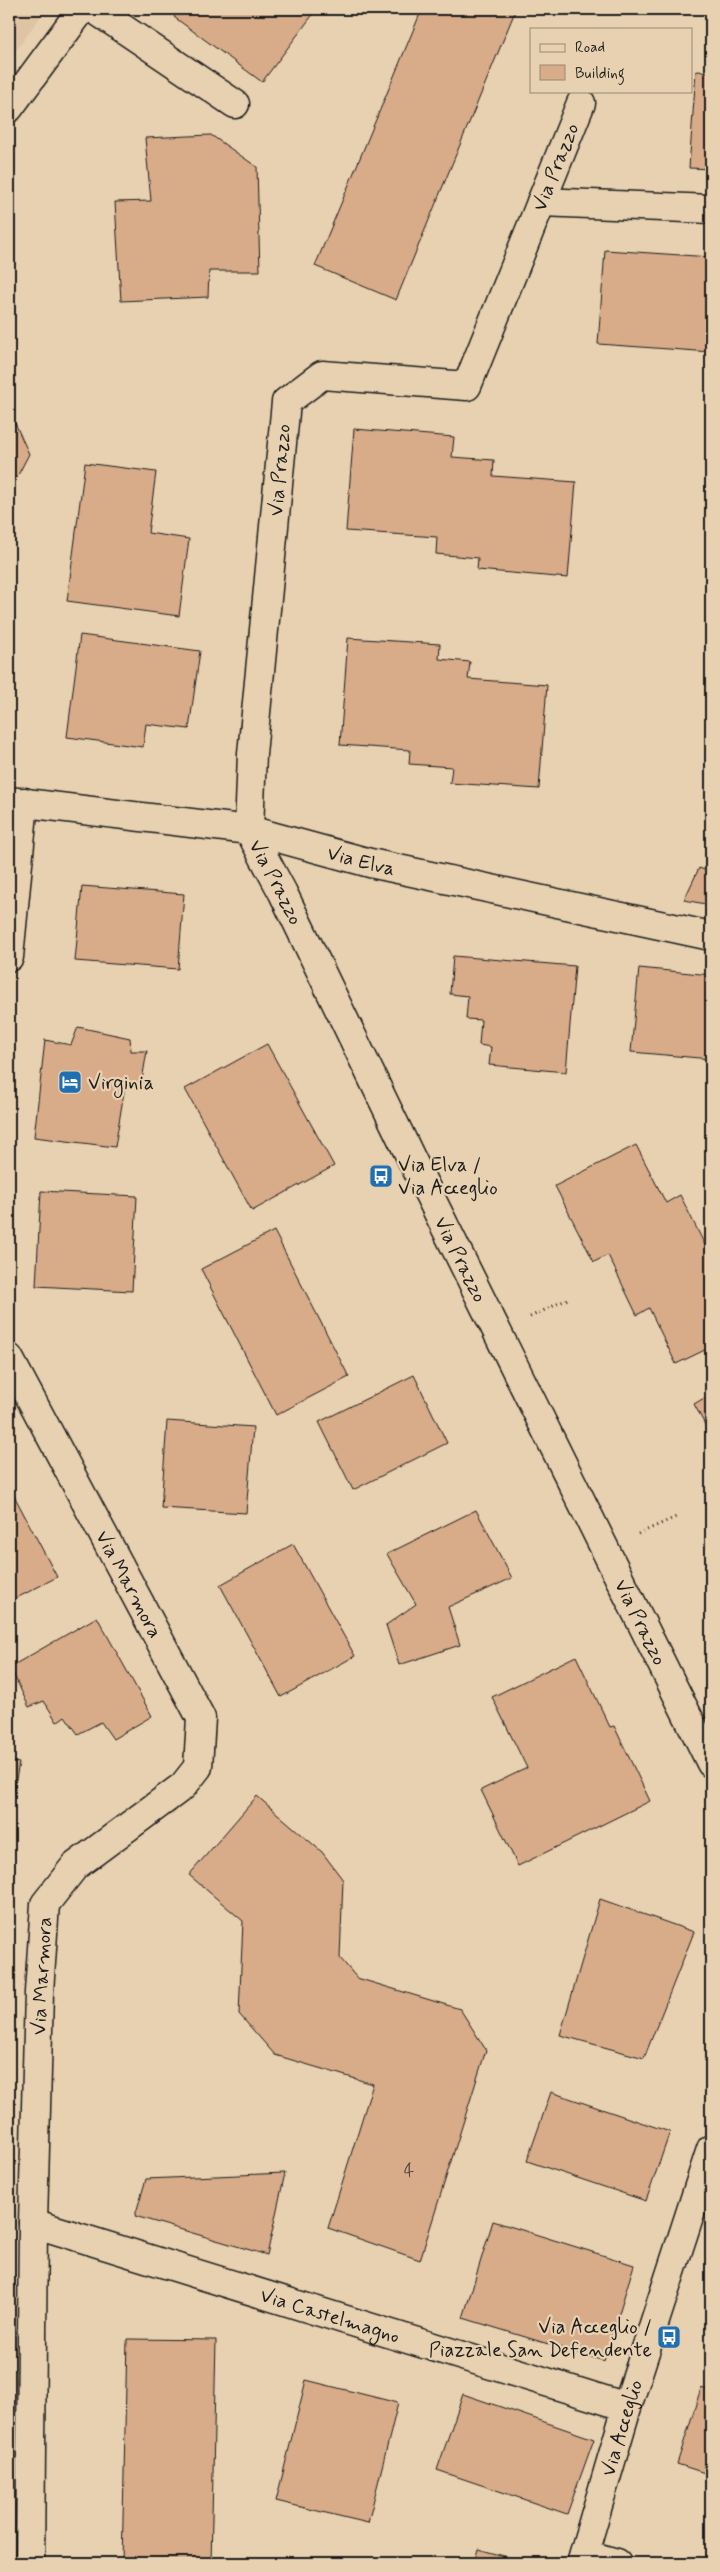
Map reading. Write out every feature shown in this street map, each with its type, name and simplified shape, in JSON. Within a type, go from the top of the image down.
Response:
[{"type":"street","points":[[9,108],[82,9]]},
{"type":"street","points":[[94,9],[235,104]]},
{"type":"street","name":"Via Prazzo","points":[[581,103],[468,386],[322,375],[286,402],[252,754],[249,830],[283,893],[497,1332],[711,1763]]},
{"type":"street","points":[[541,202],[711,209]]},
{"type":"street","points":[[9,957],[17,802]]},
{"type":"street","name":"Via Elva","points":[[17,802],[249,830],[370,863],[711,936]]},
{"type":"street","name":"Via Marmora","points":[[12,1372],[201,1718],[198,1767],[183,1786],[75,1866],[45,1904],[39,1992],[33,2223],[30,2563]]},
{"type":"street","name":"Via Acceglio","points":[[583,2559],[627,2407],[711,2149]]},
{"type":"street","name":"Via Castelmagno","points":[[33,2223],[627,2407]]},
{"type":"street","points":[[583,2559],[617,2563]]},
{"type":"path","points":[[497,1332],[570,1298]]},
{"type":"shaded area","points":[[9,9],[46,9],[9,60]]},
{"type":"building","points":[[180,9],[317,9],[262,82],[174,17]]},
{"type":"building","points":[[422,9],[516,9],[396,300],[315,266]]},
{"type":"building","points":[[696,71],[711,72],[711,169],[689,168]]},
{"type":"building","points":[[211,135],[257,167],[260,271],[209,271],[208,297],[121,301],[115,202],[151,201],[145,138]]},
{"type":"building","points":[[605,250],[711,257],[711,352],[598,344]]},
{"type":"building","points":[[9,423],[15,423],[29,454],[17,477],[9,481]]},
{"type":"building","points":[[354,429],[454,437],[452,457],[494,460],[493,476],[576,482],[568,578],[477,570],[478,558],[436,554],[437,537],[346,531]]},
{"type":"building","points":[[85,463],[156,472],[148,533],[189,539],[179,616],[67,601]]},
{"type":"building","points":[[80,635],[200,651],[189,729],[146,724],[143,747],[67,737]]},
{"type":"building","points":[[348,638],[440,644],[439,659],[470,662],[468,679],[547,685],[539,789],[450,783],[452,767],[409,764],[410,750],[340,745]]},
{"type":"building","points":[[699,868],[711,872],[711,905],[684,900]]},
{"type":"building","points":[[82,886],[184,894],[178,969],[75,961]]},
{"type":"building","points":[[453,956],[575,966],[566,1072],[489,1065],[491,1047],[479,1045],[481,1020],[466,1019],[468,996],[450,994]]},
{"type":"building","points":[[639,968],[711,975],[711,1059],[631,1052]]},
{"type":"building","points":[[78,1027],[130,1038],[131,1051],[147,1051],[141,1086],[125,1086],[115,1147],[34,1137],[45,1040],[71,1045]]},
{"type":"building","points":[[267,1044],[334,1166],[252,1211],[185,1089]]},
{"type":"building","points":[[636,1145],[666,1203],[680,1195],[709,1253],[711,1252],[711,1347],[676,1364],[649,1308],[637,1315],[608,1255],[594,1262],[555,1186]]},
{"type":"building","points":[[41,1191],[137,1196],[132,1291],[36,1286]]},
{"type":"building","points":[[274,1231],[349,1377],[276,1415],[201,1269]]},
{"type":"building","points":[[414,1375],[447,1443],[353,1490],[319,1422]]},
{"type":"building","points":[[711,1394],[711,1436],[694,1404]]},
{"type":"building","points":[[167,1421],[253,1427],[246,1513],[161,1508]]},
{"type":"building","points":[[9,1486],[57,1577],[9,1602]]},
{"type":"building","points":[[476,1510],[512,1578],[448,1607],[460,1645],[399,1665],[386,1625],[416,1604],[387,1554]]},
{"type":"building","points":[[293,1544],[355,1656],[281,1697],[220,1585]]},
{"type":"building","points":[[97,1617],[152,1716],[113,1739],[101,1722],[78,1734],[65,1716],[57,1722],[44,1701],[29,1707],[10,1667]]},
{"type":"building","points":[[576,1656],[610,1727],[614,1726],[650,1801],[518,1866],[481,1790],[527,1768],[492,1697]]},
{"type":"building","points":[[9,1761],[19,1763],[9,1818]]},
{"type":"building","points":[[257,1796],[322,1852],[343,1880],[340,1958],[357,1978],[460,2009],[486,2050],[420,2260],[328,2228],[373,2084],[275,2055],[239,2014],[243,1921],[189,1875]]},
{"type":"building","points":[[600,1899],[694,1932],[644,2058],[560,2035]]},
{"type":"building","points":[[551,2092],[670,2132],[646,2201],[527,2161]]},
{"type":"building","points":[[285,2173],[267,2255],[135,2216],[146,2179]]},
{"type":"building","points":[[493,2221],[634,2265],[604,2361],[463,2318]]},
{"type":"building","points":[[127,2339],[216,2340],[211,2563],[122,2563]]},
{"type":"building","points":[[306,2380],[398,2403],[368,2523],[276,2501]]},
{"type":"building","points":[[701,2388],[711,2391],[711,2475],[677,2464]]},
{"type":"building","points":[[463,2394],[594,2439],[567,2514],[437,2470]]},
{"type":"building","points":[[478,2549],[530,2563],[474,2563]]},
{"type":"place","name":"Virginia","points":[[70,1082]]},
{"type":"place","name":"Via Elva / Via Acceglio","points":[[381,1176]]},
{"type":"place","name":"Via Acceglio / Piazzale San Defendente","points":[[669,2337]]}]
